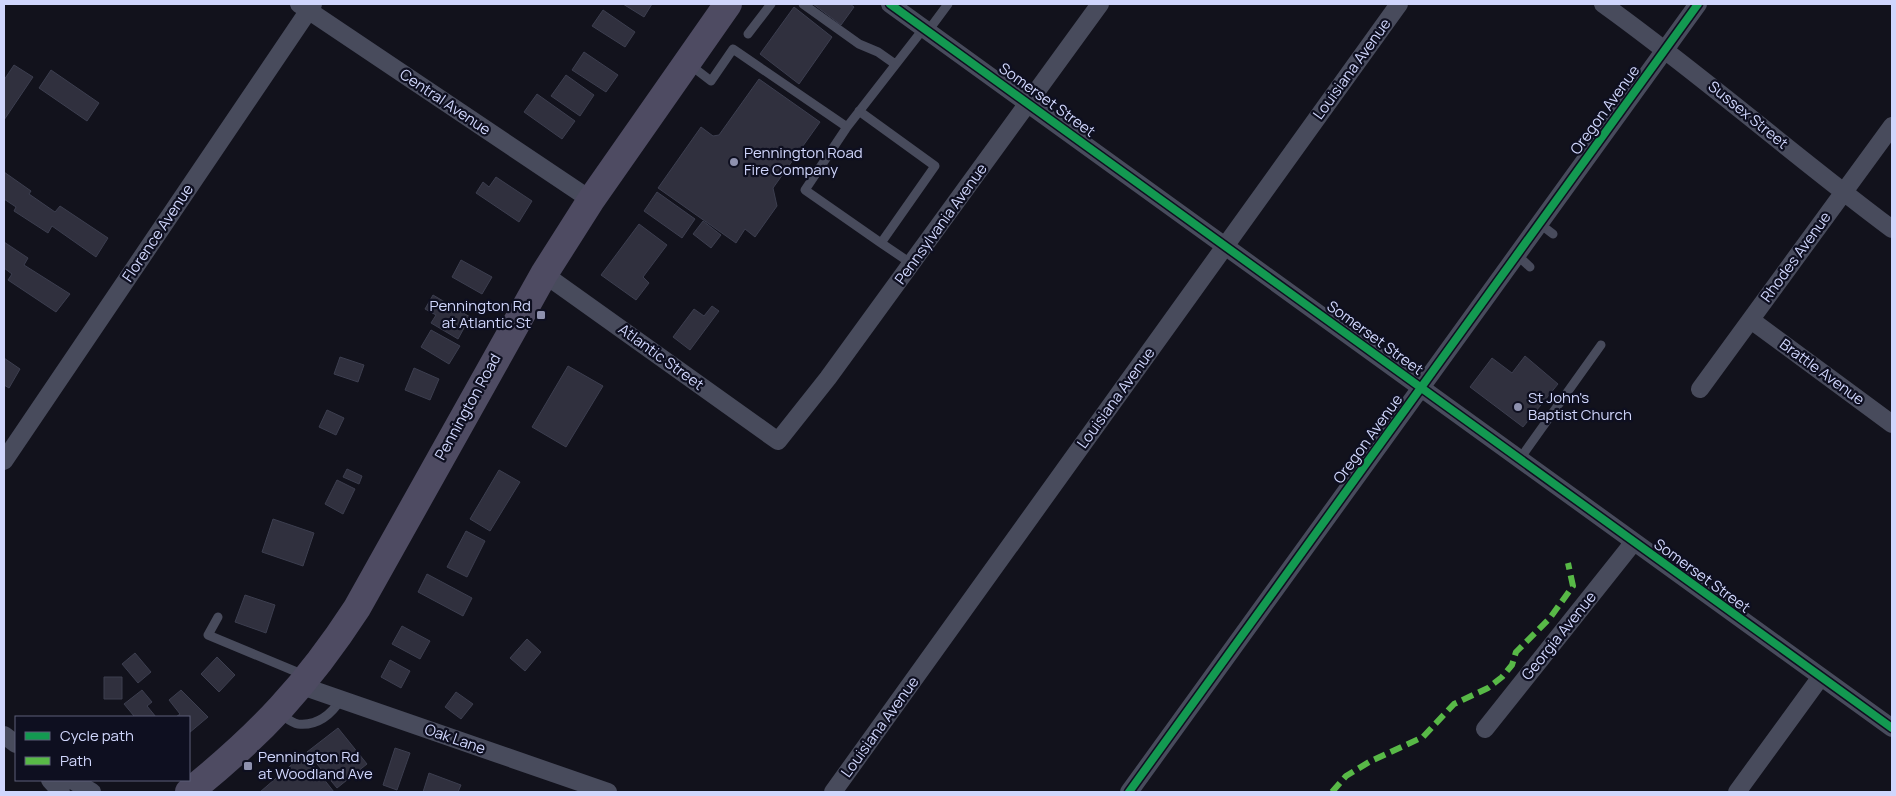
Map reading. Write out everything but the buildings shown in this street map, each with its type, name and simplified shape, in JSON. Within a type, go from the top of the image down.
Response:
[{"type":"main road","name":"Pennington Road","points":[[189,792],[231,758],[278,713],[305,681],[357,608],[544,274],[592,200],[726,4]]},
{"type":"street","name":"Somerset Street","points":[[890,4],[1633,543],[1892,728]]},
{"type":"street","name":"Pennsylvania Avenue","points":[[778,441],[828,378],[912,264],[1100,4]]},
{"type":"street","name":"Louisiana Avenue","points":[[833,792],[1399,4]]},
{"type":"street","name":"Sussex Street","points":[[1603,4],[1666,49],[1843,193],[1892,229]]},
{"type":"street","name":"Oregon Avenue","points":[[1129,792],[1421,389],[1524,261],[1698,4]]},
{"type":"street","name":"Central Avenue","points":[[307,6],[592,200]]},
{"type":"street","name":"Florence Avenue","points":[[4,461],[307,6]]},
{"type":"street","name":"Rhodes Avenue","points":[[1700,389],[1892,126]]},
{"type":"street","name":"Atlantic Street","points":[[544,274],[778,441]]},
{"type":"street","name":"Brattle Avenue","points":[[1751,320],[1892,424]]},
{"type":"street","name":"Georgia Avenue","points":[[1485,729],[1633,543]]},
{"type":"street","points":[[1737,792],[1820,678]]},
{"type":"street","name":"Oak Lane","points":[[305,681],[340,699],[608,792]]},
{"type":"street","points":[[4,735],[15,743]]},
{"type":"street","points":[[51,781],[61,792]]},
{"type":"street","points":[[74,781],[92,792]]},
{"type":"lane","points":[[803,4],[859,44],[878,52],[895,64]]},
{"type":"lane","points":[[912,264],[805,190],[847,127],[895,64],[948,4]]},
{"type":"lane","points":[[748,34],[769,5]]},
{"type":"lane","points":[[686,62],[711,81],[733,49],[847,127]]},
{"type":"lane","points":[[859,111],[935,166],[881,243]]},
{"type":"lane","points":[[1519,460],[1601,346]]},
{"type":"lane","points":[[218,617],[208,635],[305,681]]},
{"type":"lane","points":[[278,713],[297,724],[320,720],[331,715],[340,699]]},
{"type":"marked path","points":[[1332,792],[1346,776],[1369,762],[1423,737],[1454,704],[1488,688],[1502,677],[1512,665],[1516,652],[1550,618],[1573,586],[1568,563]]},
{"type":"cycle path","points":[[890,4],[1892,728]]},
{"type":"cycle path","points":[[1129,792],[1698,4]]},
{"type":"place","name":"Pennington Road Fire Company","points":[[734,162]]},
{"type":"place","name":"Pennington Rd at Atlantic St","points":[[541,315]]},
{"type":"place","name":"St John's Baptist Church","points":[[1518,407]]},
{"type":"place","name":"Pennington Rd at Woodland Ave","points":[[248,766]]}]
